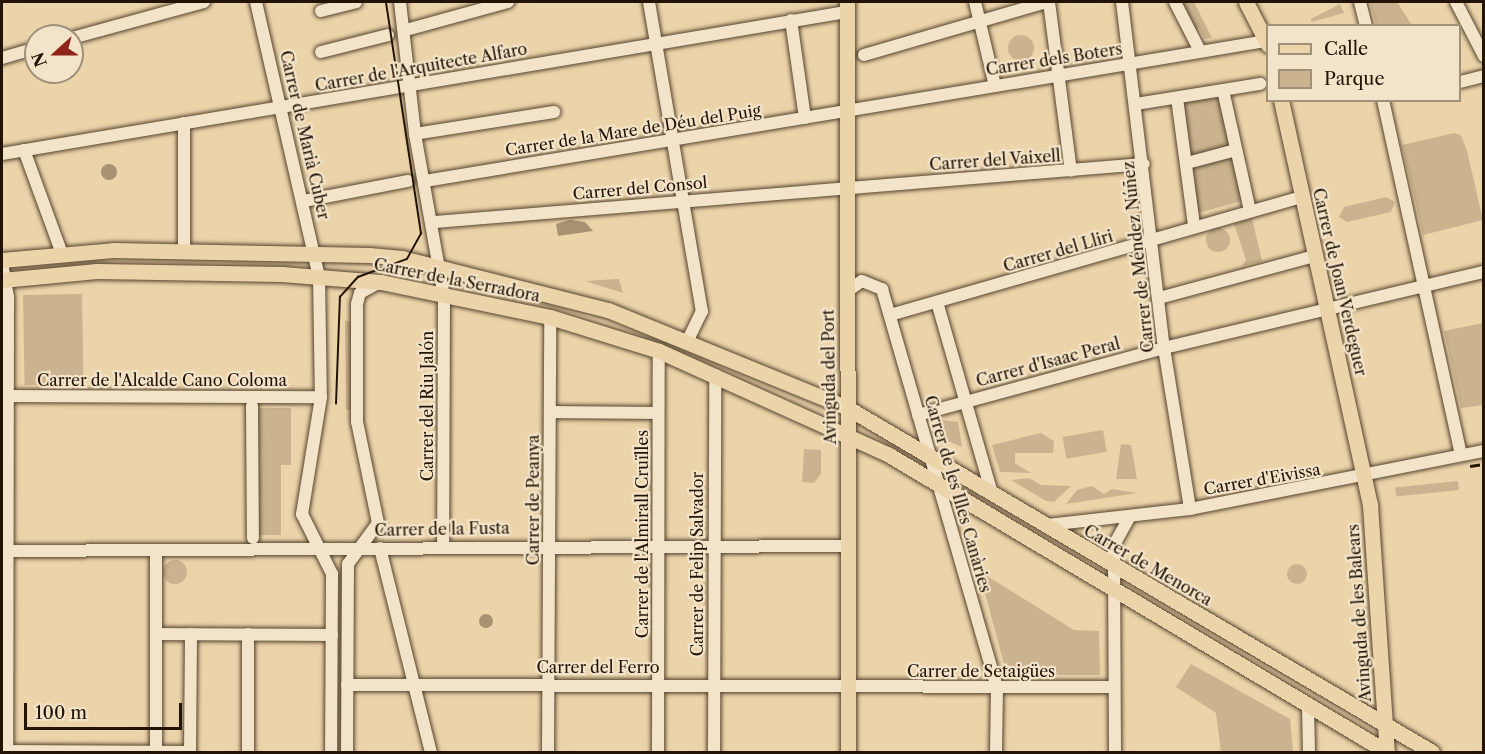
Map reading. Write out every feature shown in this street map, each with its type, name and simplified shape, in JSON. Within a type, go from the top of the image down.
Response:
[{"type":"main road","points":[[1246,2],[1266,41]]},
{"type":"main road","name":"Avinguda del Port","points":[[847,7],[848,753]]},
{"type":"main road","name":"Carrer de Joan Verdeguer","points":[[1281,102],[1363,471]]},
{"type":"main road","name":"Carrer de la Serradora","points":[[2,261],[62,254],[184,251],[402,258],[608,310],[688,340],[846,407]]},
{"type":"main road","name":"Carrer de la Serradora","points":[[4,279],[97,271],[319,276],[381,282],[550,317],[659,351],[848,432]]},
{"type":"main road","name":"Carrer de Menorca","points":[[846,407],[1432,753]]},
{"type":"main road","points":[[848,432],[1387,752]]},
{"type":"main road","name":"Avinguda de les Balears","points":[[1363,471],[1387,752]]},
{"type":"street","points":[[84,35],[204,2]]},
{"type":"street","name":"Carrer de Marià Cuber","points":[[256,2],[304,201],[319,276],[321,397],[302,514],[306,531],[322,550],[332,574],[331,753]]},
{"type":"street","points":[[321,11],[356,2]]},
{"type":"street","name":"Carrer del Riu Jalón","points":[[400,2],[406,30],[409,86],[415,134],[435,222],[436,267],[444,296],[443,546]]},
{"type":"street","points":[[406,30],[508,2]]},
{"type":"street","points":[[649,2],[702,311],[688,340]]},
{"type":"street","points":[[975,2],[995,86]]},
{"type":"street","points":[[864,55],[1048,2],[1071,171]]},
{"type":"street","name":"Carrer de Méndez Núñez","points":[[1122,2],[1155,240],[1164,348],[1190,509]]},
{"type":"street","points":[[1175,2],[1200,51]]},
{"type":"street","points":[[1360,2],[1366,24]]},
{"type":"street","points":[[1456,2],[1484,56]]},
{"type":"street","name":"Carrer de l'Arquitecte Alfaro","points":[[2,154],[655,44],[791,20],[847,7]]},
{"type":"street","points":[[791,20],[805,118]]},
{"type":"street","points":[[321,52],[388,35]]},
{"type":"street","name":"Carrer dels Boters","points":[[847,111],[1200,51],[1266,43]]},
{"type":"street","points":[[2,58],[24,52]]},
{"type":"street","points":[[1461,81],[1484,76]]},
{"type":"street","points":[[1136,104],[1260,84]]},
{"type":"street","points":[[1223,90],[1250,211]]},
{"type":"street","points":[[1177,98],[1194,226]]},
{"type":"street","points":[[1383,102],[1461,454]]},
{"type":"street","points":[[415,134],[554,111]]},
{"type":"street","name":"Carrer de la Mare de Déu del Puig","points":[[425,181],[847,111]]},
{"type":"street","points":[[184,123],[184,251]]},
{"type":"street","points":[[24,150],[62,254]]},
{"type":"street","points":[[1187,164],[1236,150]]},
{"type":"street","name":"Carrer del Vaixell","points":[[847,188],[1144,164]]},
{"type":"street","points":[[304,201],[408,181]]},
{"type":"street","name":"Carrer del Consol","points":[[435,222],[847,188]]},
{"type":"street","name":"Carrer del Lliri","points":[[890,315],[1155,240],[1194,226],[1302,197]]},
{"type":"street","points":[[1159,298],[1315,256]]},
{"type":"street","points":[[2,261],[4,279],[7,752],[190,752],[190,634]]},
{"type":"street","name":"Carrer d'Isaac Peral","points":[[918,415],[1164,348],[1327,307],[1484,272]]},
{"type":"street","name":"Carrer de les Illes Canàries","points":[[846,292],[862,281],[879,284],[890,315],[997,688],[996,753]]},
{"type":"street","points":[[347,753],[347,574],[357,549],[378,523],[357,422],[357,304],[366,287],[381,282]]},
{"type":"street","points":[[937,302],[992,494]]},
{"type":"street","name":"Carrer de Peanya","points":[[548,753],[550,317]]},
{"type":"street","name":"Carrer de l'Almirall Cruïlles","points":[[657,753],[659,351]]},
{"type":"street","name":"Carrer de Felip Salvador","points":[[714,753],[715,375]]},
{"type":"street","name":"Carrer de l'Alcalde Cano Coloma","points":[[4,396],[321,397]]},
{"type":"street","points":[[252,406],[253,538]]},
{"type":"street","points":[[550,412],[658,412]]},
{"type":"street","name":"Carrer d'Eivissa","points":[[1043,525],[1129,518],[1190,509],[1327,486],[1363,471],[1484,451]]},
{"type":"street","points":[[1115,753],[1114,687],[1117,593],[1114,545],[1129,518]]},
{"type":"street","name":"Carrer de la Fusta","points":[[4,551],[322,550],[549,545],[848,546]]},
{"type":"street","points":[[380,548],[416,685],[431,753]]},
{"type":"street","points":[[156,550],[156,752]]},
{"type":"street","points":[[156,634],[332,635]]},
{"type":"street","points":[[248,634],[248,753]]},
{"type":"street","name":"Carrer del Ferro","points":[[348,685],[848,686]]},
{"type":"street","name":"Carrer de Setaigües","points":[[848,686],[1114,687]]},
{"type":"street","points":[[1308,707],[1309,753]]},
{"type":"green space","points":[[1179,2],[1194,2],[1212,38],[1205,39],[1199,28],[1194,30]]},
{"type":"green space","points":[[1370,2],[1397,2],[1411,24],[1376,24]]},
{"type":"green space","points":[[1340,4],[1344,13],[1311,22],[1311,19]]},
{"type":"green space","points":[[1021,35],[1030,39],[1034,48],[1030,57],[1021,61],[1012,57],[1008,48],[1012,39]]},
{"type":"green space","points":[[1224,96],[1246,200],[1194,214],[1178,103]]},
{"type":"green space","points":[[1454,133],[1461,135],[1467,151],[1483,220],[1423,235],[1402,145]]},
{"type":"green space","points":[[1386,197],[1395,202],[1391,212],[1347,222],[1339,217],[1344,207]]},
{"type":"green space","points":[[1252,218],[1262,261],[1242,266],[1246,260],[1234,224]]},
{"type":"green space","points":[[1218,228],[1227,231],[1230,240],[1227,249],[1218,252],[1209,249],[1206,240],[1209,231]]},
{"type":"green space","points":[[617,279],[619,279],[623,293],[585,281]]},
{"type":"green space","points":[[82,294],[84,384],[25,385],[23,295]]},
{"type":"green space","points":[[345,321],[352,321],[352,410],[346,410]]},
{"type":"green space","points":[[1483,323],[1483,405],[1461,408],[1444,331]]},
{"type":"green space","points":[[255,408],[291,408],[291,465],[281,465],[281,535],[256,535]]},
{"type":"green space","points":[[942,420],[958,422],[962,447],[938,437]]},
{"type":"green space","points":[[1103,430],[1107,452],[1066,459],[1063,437]]},
{"type":"green space","points":[[1041,433],[1054,441],[1053,453],[1015,453],[1015,463],[1031,473],[1000,472],[992,445]]},
{"type":"green space","points":[[1121,444],[1131,445],[1137,479],[1116,479]]},
{"type":"green space","points":[[804,449],[821,450],[821,474],[814,483],[802,482]]},
{"type":"green space","points":[[1029,478],[1041,485],[1071,486],[1054,502],[1046,501],[1011,480]]},
{"type":"green space","points":[[1458,481],[1459,490],[1396,497],[1395,488]]},
{"type":"green space","points":[[1092,486],[1104,494],[1112,489],[1137,493],[1066,504],[1077,490]]},
{"type":"green space","points":[[175,560],[183,564],[187,572],[183,580],[175,584],[167,580],[163,572],[167,564]]},
{"type":"green space","points":[[1293,564],[1301,564],[1307,570],[1307,578],[1301,584],[1293,584],[1287,578],[1287,570]]},
{"type":"green space","points":[[979,571],[1074,630],[1099,631],[1100,675],[1007,675]]},
{"type":"green space","points":[[1191,664],[1290,719],[1293,752],[1221,752],[1216,713],[1176,687]]},
{"type":"shaded area","points":[[106,164],[112,164],[117,172],[115,178],[106,180],[101,175],[101,169]]},
{"type":"shaded area","points":[[570,220],[585,222],[593,231],[558,236],[556,224]]},
{"type":"shaded area","points":[[483,614],[489,614],[493,621],[489,628],[483,628],[479,624],[479,618]]},
{"type":"tram line","points":[[336,404],[340,297],[358,277],[407,259],[421,234],[386,2]]},
{"type":"railway","points":[[1470,466],[1484,464]]}]
